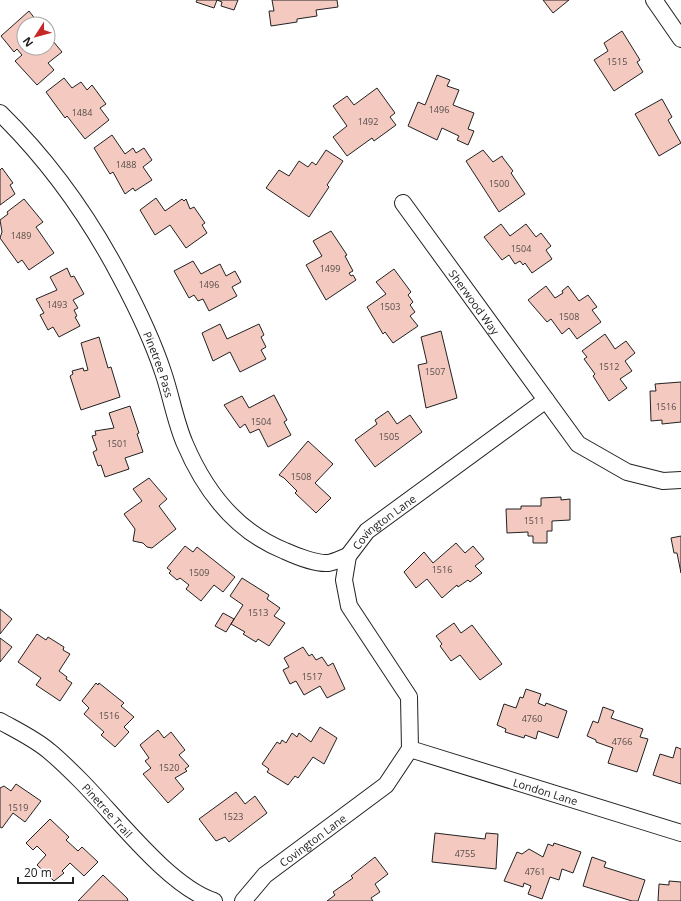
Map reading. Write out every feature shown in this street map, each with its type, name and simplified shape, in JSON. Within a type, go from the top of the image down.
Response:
[{"type":"street","points":[[654,0],[681,39]]},
{"type":"street","name":"Pinetree Pass","points":[[0,113],[50,168],[95,231],[120,276],[156,353],[185,443],[206,485],[232,518],[260,540],[276,548],[299,556],[328,563],[348,556]]},
{"type":"street","name":"Sherwood Way","points":[[403,203],[546,400]]},
{"type":"street","points":[[546,400],[578,444],[627,472],[663,481],[681,480]]},
{"type":"street","name":"Covington Lane","points":[[244,901],[265,874],[386,785],[410,749],[409,698],[349,606],[344,580],[348,556],[367,530],[546,400]]},
{"type":"street","name":"Pinetree Trail","points":[[0,721],[48,750],[79,779],[146,851],[182,884],[214,901]]},
{"type":"street","name":"London Lane","points":[[410,749],[681,833]]},
{"type":"building","points":[[197,0],[217,0],[214,8],[196,2]]},
{"type":"building","points":[[217,0],[238,0],[234,10],[221,6],[222,2]]},
{"type":"building","points":[[272,0],[337,0],[338,7],[316,10],[317,16],[297,19],[297,22],[271,26],[269,11],[274,11]]},
{"type":"building","points":[[543,0],[569,0],[553,13]]},
{"type":"building","points":[[29,11],[33,16],[23,16]]},
{"type":"building","points":[[16,23],[16,50],[14,52],[1,36]]},
{"type":"building","points":[[622,31],[640,60],[637,62],[643,72],[614,91],[594,60],[608,51],[604,43]]},
{"type":"building","points":[[56,45],[62,52],[48,63],[54,70],[37,85],[15,61],[21,56],[56,56]]},
{"type":"building","points":[[437,75],[450,80],[447,86],[459,90],[453,105],[474,113],[468,129],[474,131],[468,145],[457,140],[459,136],[442,128],[437,140],[408,126],[418,102],[425,105]]},
{"type":"building","points":[[64,78],[72,88],[81,82],[87,90],[92,85],[106,104],[100,108],[109,120],[85,139],[67,116],[65,118],[46,92]]},
{"type":"building","points":[[377,88],[395,113],[390,117],[396,125],[374,141],[372,138],[347,156],[333,137],[347,126],[333,106],[347,96],[354,105]]},
{"type":"building","points":[[662,99],[672,117],[668,120],[681,143],[659,156],[635,114]]},
{"type":"building","points":[[112,135],[125,154],[133,148],[136,153],[144,148],[152,160],[143,167],[152,180],[135,191],[133,188],[125,194],[113,172],[110,174],[94,148]]},
{"type":"building","points":[[326,150],[343,161],[327,185],[329,187],[309,217],[266,188],[279,170],[289,176],[299,161],[308,167],[312,162],[316,165]]},
{"type":"building","points":[[483,150],[493,162],[502,156],[513,171],[511,173],[525,194],[499,212],[466,161]]},
{"type":"building","points":[[2,168],[13,183],[10,185],[15,194],[0,205],[0,170]]},
{"type":"building","points":[[156,198],[165,211],[182,199],[184,201],[186,199],[190,209],[194,207],[205,223],[202,225],[207,233],[186,248],[170,225],[155,235],[140,210]]},
{"type":"building","points":[[24,199],[43,222],[36,227],[54,253],[29,270],[22,260],[18,263],[0,238],[2,232],[0,220],[8,214],[7,212]]},
{"type":"building","points":[[501,224],[510,236],[526,224],[536,237],[541,233],[551,246],[546,250],[552,259],[532,273],[525,263],[523,265],[520,261],[515,264],[509,255],[502,260],[484,237]]},
{"type":"building","points":[[331,231],[347,255],[345,256],[353,271],[349,273],[351,276],[353,275],[356,280],[326,300],[306,265],[322,256],[313,241]]},
{"type":"building","points":[[193,261],[201,274],[220,264],[226,276],[235,271],[241,282],[232,287],[237,296],[209,311],[203,299],[198,301],[194,295],[189,298],[174,271]]},
{"type":"building","points":[[67,268],[71,277],[74,276],[84,294],[73,300],[78,308],[74,310],[77,316],[75,317],[80,326],[59,337],[53,327],[48,330],[40,315],[44,313],[36,299],[57,290],[50,277]]},
{"type":"building","points":[[394,269],[411,292],[408,295],[413,302],[410,305],[415,312],[410,316],[418,326],[393,343],[385,332],[383,334],[367,307],[386,294],[376,282]]},
{"type":"building","points":[[546,286],[555,298],[563,293],[562,291],[568,286],[579,301],[588,295],[597,307],[592,310],[601,322],[577,339],[569,328],[562,334],[551,319],[547,322],[528,300]]},
{"type":"building","points":[[220,324],[227,339],[259,324],[264,335],[261,337],[266,347],[261,350],[266,359],[240,372],[230,352],[213,361],[202,333]]},
{"type":"building","points":[[441,331],[457,398],[426,408],[418,365],[427,363],[421,337]]},
{"type":"building","points":[[605,334],[615,349],[626,341],[635,353],[625,361],[632,371],[620,379],[627,388],[609,401],[593,376],[595,374],[584,359],[587,357],[582,351]]},
{"type":"building","points":[[99,337],[108,368],[111,367],[120,397],[81,410],[70,376],[73,374],[72,371],[83,368],[84,371],[88,370],[81,343]]},
{"type":"building","points":[[681,382],[681,422],[662,424],[662,420],[651,421],[650,391],[656,391],[655,384]]},
{"type":"building","points":[[274,395],[287,420],[284,422],[291,435],[268,447],[259,429],[250,433],[245,424],[240,428],[224,405],[242,396],[249,408]]},
{"type":"building","points":[[130,406],[139,433],[137,434],[143,452],[125,458],[129,469],[105,477],[101,465],[98,466],[93,452],[97,450],[92,436],[96,435],[95,431],[114,428],[109,413]]},
{"type":"building","points":[[388,411],[397,424],[410,415],[422,432],[375,467],[355,440],[377,424],[375,420]]},
{"type":"building","points":[[308,441],[333,464],[315,483],[331,498],[316,513],[295,493],[297,491],[279,475]]},
{"type":"building","points":[[149,478],[167,499],[159,506],[176,529],[152,548],[147,547],[143,543],[133,541],[135,529],[124,514],[142,501],[133,489]]},
{"type":"building","points":[[561,497],[561,500],[570,499],[570,520],[552,521],[552,531],[547,531],[547,543],[533,543],[533,536],[528,536],[528,532],[507,533],[506,509],[521,509],[521,506],[541,506],[541,498]]},
{"type":"building","points":[[681,536],[681,573],[677,553],[674,553],[671,538]]},
{"type":"building","points":[[456,543],[465,553],[473,546],[484,559],[475,566],[482,573],[470,582],[468,580],[458,587],[457,585],[442,598],[427,579],[416,588],[404,572],[424,552],[433,563]]},
{"type":"building","points":[[185,546],[193,552],[197,547],[235,577],[223,592],[214,585],[201,601],[186,589],[189,585],[180,578],[177,580],[169,573],[171,571],[167,568]]},
{"type":"building","points":[[242,578],[269,595],[267,599],[280,608],[274,616],[285,623],[269,646],[258,639],[256,642],[243,634],[245,632],[231,624],[243,605],[230,596]]},
{"type":"building","points":[[0,609],[12,619],[0,634]]},
{"type":"building","points":[[223,613],[234,619],[226,632],[215,626]]},
{"type":"building","points":[[454,623],[461,633],[472,625],[502,664],[480,680],[460,655],[451,661],[440,646],[442,644],[436,636]]},
{"type":"building","points":[[37,634],[46,640],[48,637],[64,647],[63,650],[70,654],[59,671],[72,683],[60,701],[36,685],[41,678],[18,662]]},
{"type":"building","points":[[0,638],[12,647],[0,662]]},
{"type":"building","points":[[303,647],[309,656],[312,654],[316,660],[322,657],[328,666],[333,663],[345,689],[327,698],[320,686],[304,695],[296,681],[290,684],[283,670],[289,667],[284,658]]},
{"type":"building","points":[[96,683],[98,685],[99,683],[124,703],[121,706],[134,717],[124,727],[129,732],[115,747],[101,735],[104,732],[84,714],[89,708],[82,701]]},
{"type":"building","points":[[526,689],[541,694],[538,703],[545,706],[546,703],[567,711],[558,738],[538,731],[536,739],[525,735],[524,738],[505,732],[506,729],[497,725],[504,704],[516,708],[520,697],[523,698]]},
{"type":"building","points":[[603,707],[614,711],[611,718],[643,729],[640,737],[648,739],[637,772],[608,763],[613,748],[596,742],[596,740],[587,736],[593,721],[598,723]]},
{"type":"building","points":[[320,727],[337,738],[324,764],[313,757],[298,778],[295,776],[288,785],[267,772],[269,769],[262,764],[277,742],[280,744],[282,740],[286,743],[292,733],[297,737],[299,733],[311,742]]},
{"type":"building","points":[[158,730],[164,738],[171,732],[185,750],[179,755],[189,766],[185,769],[187,771],[175,778],[184,789],[168,803],[143,774],[151,768],[145,761],[149,758],[140,745]]},
{"type":"building","points":[[676,747],[681,749],[681,784],[653,775],[660,754],[673,758]]},
{"type":"building","points":[[16,784],[41,801],[25,822],[13,813],[2,828],[0,827],[0,788],[4,786],[11,791]]},
{"type":"building","points":[[236,792],[245,804],[255,796],[267,813],[229,842],[225,837],[216,841],[199,819]]},
{"type":"building","points":[[50,819],[69,837],[66,840],[78,851],[82,847],[98,862],[84,876],[70,863],[62,871],[64,873],[54,881],[37,865],[46,855],[37,846],[33,850],[26,843]]},
{"type":"building","points":[[435,833],[485,839],[486,833],[498,834],[496,869],[432,862]]},
{"type":"building","points":[[554,843],[581,852],[573,873],[562,869],[559,880],[550,877],[542,899],[528,894],[531,886],[524,883],[523,887],[504,881],[517,852],[522,854],[529,849],[543,857],[548,844],[553,846]]},
{"type":"building","points":[[375,857],[388,874],[375,884],[380,892],[371,898],[373,901],[327,901],[335,895],[333,892],[353,878],[351,876]]},
{"type":"building","points":[[592,857],[606,862],[604,867],[645,880],[638,901],[632,901],[583,886]]},
{"type":"building","points":[[103,875],[127,898],[128,901],[78,901]]},
{"type":"building","points":[[669,881],[681,882],[681,901],[658,901],[659,884],[669,885]]}]
